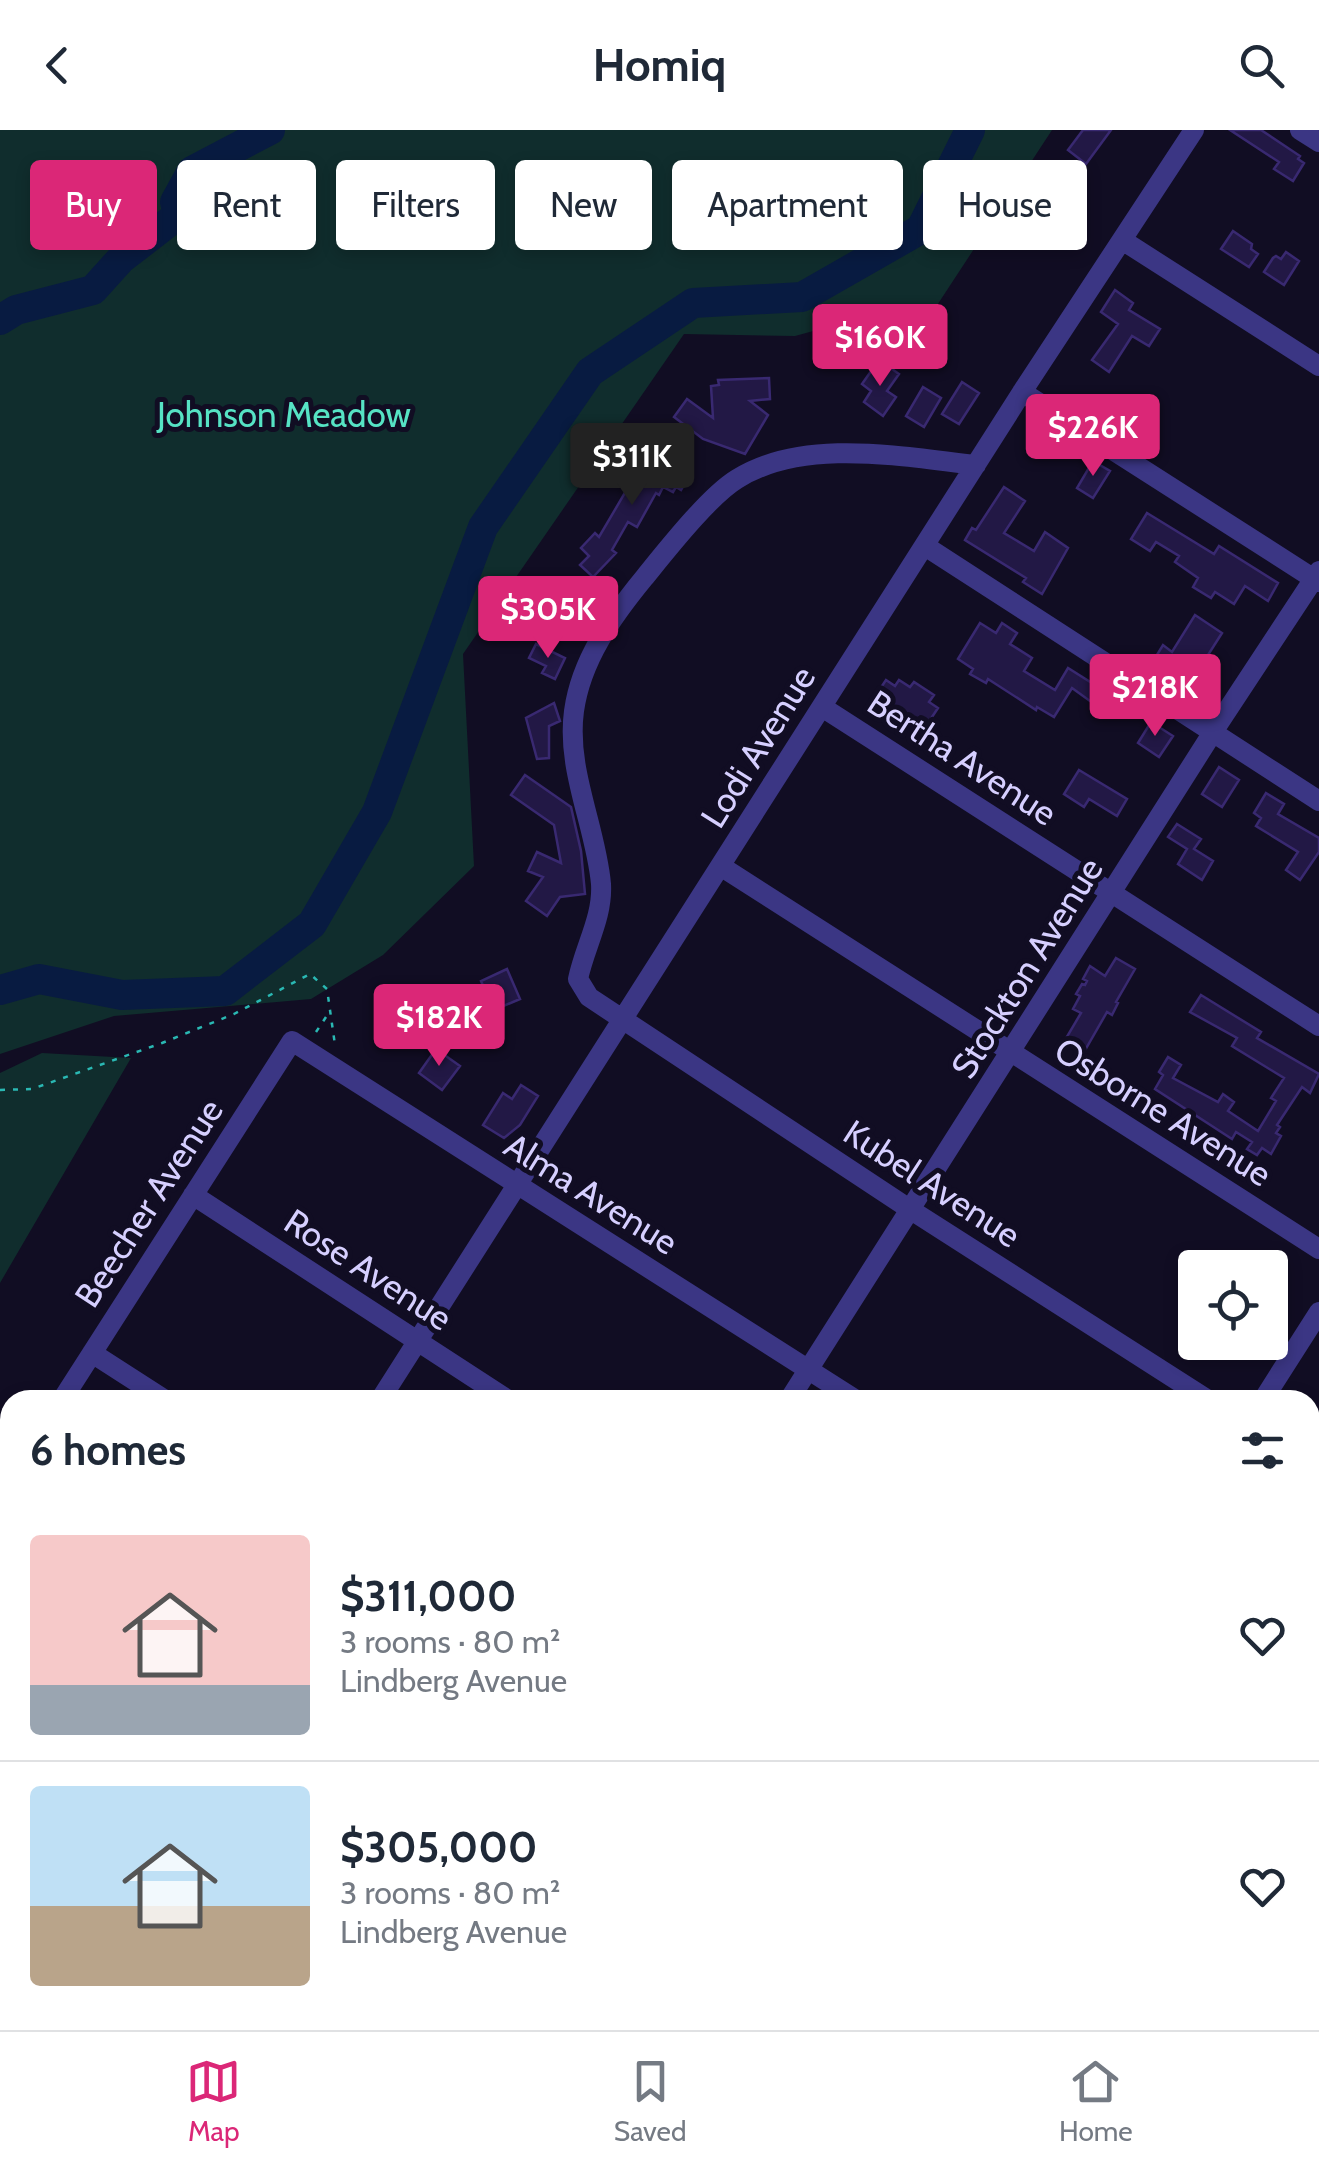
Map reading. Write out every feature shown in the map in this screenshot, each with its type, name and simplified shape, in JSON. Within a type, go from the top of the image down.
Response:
[{"type":"street","name":"Lodi Avenue","points":[[387,1390],[1022,392],[1194,130]]},
{"type":"street","points":[[1300,130],[1319,142]]},
{"type":"street","points":[[1122,240],[1319,366]]},
{"type":"street","points":[[1022,392],[1317,578]]},
{"type":"street","name":"Kubel Avenue","points":[[976,465],[873,453],[820,455],[772,463],[736,479],[675,540],[616,612],[589,660],[574,712],[576,766],[600,882],[600,914],[585,948],[578,979],[589,997],[623,1020],[1192,1390]]},
{"type":"street","points":[[925,546],[1319,801]]},
{"type":"street","name":"Stockton Avenue","points":[[795,1390],[1213,732],[1317,578]]},
{"type":"street","name":"Bertha Avenue","points":[[822,707],[1319,1026]]},
{"type":"street","name":"Osborne Avenue","points":[[722,867],[1319,1249]]},
{"type":"street","name":"Alma Avenue","points":[[298,1045],[840,1390]]},
{"type":"street","name":"Beecher Avenue","points":[[68,1390],[193,1195],[298,1045]]},
{"type":"street","name":"Rose Avenue","points":[[193,1195],[492,1390]]},
{"type":"street","points":[[1269,1390],[1319,1312]]},
{"type":"street","points":[[92,1353],[149,1390]]},
{"type":"path","points":[[0,1090],[32,1090],[162,1043],[234,1014],[310,974],[326,989],[340,1074]]},
{"type":"path","points":[[298,1045],[329,1013]]},
{"type":"green space","name":"Johnson Meadow","points":[[0,130],[1052,130],[1032,160],[923,160],[923,250],[973,250],[930,316],[912,304],[795,336],[684,334],[463,654],[474,866],[383,955],[311,999],[114,1016],[0,1054]]},
{"type":"green space","points":[[42,1053],[131,1058],[0,1283],[0,1073]]},
{"type":"building","points":[[1083,130],[1111,130],[1087,163],[1068,150]]},
{"type":"building","points":[[1230,130],[1261,130],[1300,156],[1298,159],[1304,163],[1293,181],[1274,169],[1279,162]]},
{"type":"building","points":[[1233,231],[1252,244],[1251,249],[1258,254],[1249,267],[1221,249]]},
{"type":"building","points":[[1286,252],[1299,261],[1284,285],[1264,272],[1273,258],[1281,259]]},
{"type":"building","points":[[1115,290],[1133,303],[1129,310],[1160,329],[1149,346],[1132,336],[1109,372],[1092,360],[1118,324],[1101,312]]},
{"type":"building","points":[[885,364],[899,374],[887,391],[896,397],[883,416],[864,402],[871,391],[862,384],[874,367],[880,371]]},
{"type":"building","points":[[769,378],[770,399],[750,401],[768,415],[745,454],[703,439],[674,417],[687,399],[713,418],[711,386],[719,385],[718,380]]},
{"type":"building","points":[[962,382],[979,393],[959,424],[942,414]]},
{"type":"building","points":[[923,387],[941,398],[924,427],[906,416]]},
{"type":"building","points":[[655,455],[689,476],[681,490],[676,487],[673,492],[663,487],[659,495],[656,493],[637,527],[628,522],[612,550],[616,553],[593,577],[580,565],[589,556],[581,548],[595,533],[599,537],[633,479],[627,476],[635,463],[639,466],[644,460],[650,464]]},
{"type":"building","points":[[1093,461],[1110,471],[1093,498],[1077,488]]},
{"type":"building","points":[[1004,487],[1025,501],[1004,533],[1034,551],[1045,532],[1068,548],[1042,594],[1023,582],[1026,578],[965,540]]},
{"type":"building","points":[[1147,513],[1214,554],[1219,546],[1278,583],[1268,601],[1245,586],[1234,604],[1215,592],[1211,598],[1193,587],[1198,578],[1175,562],[1179,556],[1156,542],[1150,551],[1131,539]]},
{"type":"building","points":[[554,592],[577,603],[566,625],[543,613]]},
{"type":"building","points":[[1195,615],[1222,633],[1199,669],[1213,678],[1205,691],[1188,680],[1184,686],[1169,676],[1172,669],[1155,658],[1163,645],[1172,652]]},
{"type":"building","points":[[980,623],[996,633],[1002,623],[1017,633],[1010,644],[1032,658],[1024,671],[1055,690],[1068,668],[1106,692],[1097,706],[1072,688],[1054,717],[988,679],[986,683],[970,674],[973,669],[958,659]]},
{"type":"building","points":[[536,644],[565,658],[555,679],[542,673],[546,666],[529,658]]},
{"type":"building","points":[[886,680],[895,686],[899,680],[910,687],[914,682],[934,695],[929,702],[938,708],[928,723],[919,717],[914,726],[874,698]]},
{"type":"building","points":[[554,703],[560,721],[549,726],[549,758],[537,759],[526,718]]},
{"type":"building","points":[[1151,722],[1173,736],[1159,757],[1138,743]]},
{"type":"building","points":[[1219,767],[1239,780],[1222,807],[1202,794]]},
{"type":"building","points":[[1079,770],[1127,799],[1117,816],[1089,799],[1084,807],[1064,794]]},
{"type":"building","points":[[525,775],[571,807],[581,851],[585,894],[560,897],[547,916],[526,901],[543,877],[528,871],[537,852],[561,863],[554,825],[511,795]]},
{"type":"building","points":[[1266,793],[1284,804],[1278,814],[1319,838],[1319,852],[1300,880],[1286,870],[1298,852],[1256,826],[1261,818],[1254,813]]},
{"type":"building","points":[[1177,824],[1201,839],[1194,849],[1213,861],[1202,880],[1178,864],[1187,849],[1168,837]]},
{"type":"building","points":[[1116,958],[1135,969],[1112,1015],[1107,1012],[1084,1052],[1065,1040],[1081,1013],[1073,1009],[1080,996],[1076,994],[1087,981],[1083,979],[1090,966],[1105,976]]},
{"type":"building","points":[[507,969],[520,999],[494,1010],[481,981]]},
{"type":"building","points":[[1201,995],[1261,1032],[1257,1038],[1319,1074],[1310,1093],[1302,1087],[1277,1125],[1280,1127],[1276,1133],[1281,1136],[1271,1154],[1262,1148],[1257,1155],[1247,1149],[1252,1142],[1236,1132],[1232,1139],[1155,1089],[1168,1057],[1181,1065],[1173,1078],[1218,1102],[1223,1094],[1234,1102],[1228,1111],[1258,1131],[1276,1101],[1271,1098],[1284,1078],[1232,1046],[1237,1038],[1190,1012]]},
{"type":"building","points":[[436,1049],[460,1066],[442,1090],[419,1073]]},
{"type":"building","points":[[521,1085],[538,1096],[520,1125],[504,1138],[483,1125],[503,1093],[512,1099]]},
{"type":"waterway","points":[[0,320],[16,310],[93,290],[121,259],[178,215],[175,202],[192,171],[270,130]]},
{"type":"waterway","points":[[0,990],[39,979],[122,995],[225,991],[312,924],[377,812],[483,527],[590,372],[693,303],[802,297],[921,229],[970,130]]}]
